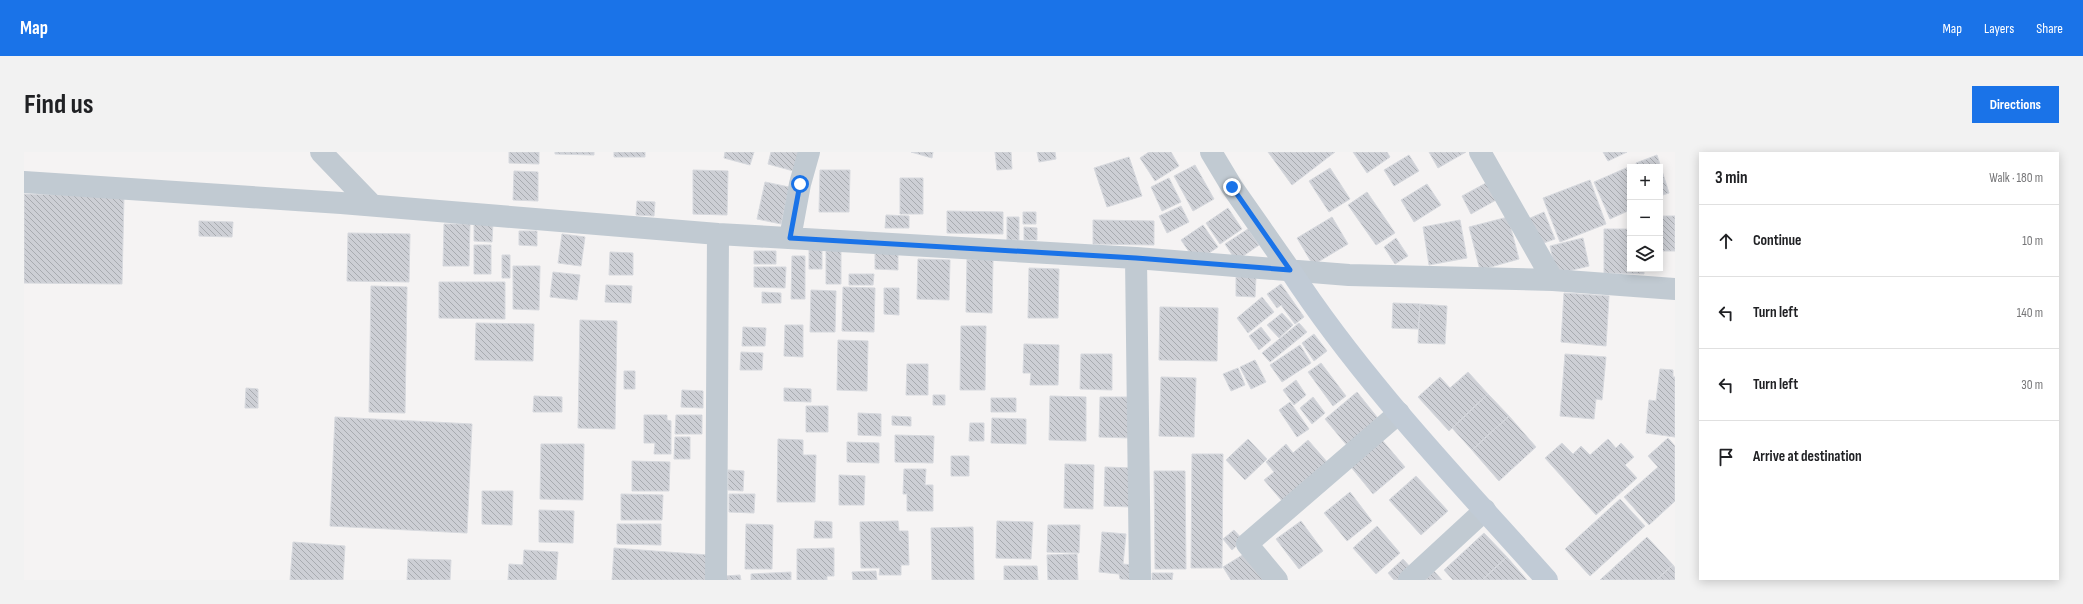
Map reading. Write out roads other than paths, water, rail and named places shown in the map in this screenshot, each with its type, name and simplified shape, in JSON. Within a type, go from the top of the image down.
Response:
[{"type":"street","points":[[320,152],[372,205]]},
{"type":"street","points":[[790,238],[800,184],[809,152]]},
{"type":"street","points":[[1211,152],[1232,187],[1318,313],[1399,413],[1547,580]]},
{"type":"street","points":[[1480,152],[1553,280]]},
{"type":"street","points":[[24,182],[372,205],[718,234],[1136,258],[1349,275],[1553,280],[1675,289]]},
{"type":"street","points":[[716,580],[718,234]]},
{"type":"street","points":[[1136,258],[1140,580]]},
{"type":"street","points":[[1277,580],[1247,544],[1399,413]]},
{"type":"street","points":[[1409,580],[1485,510]]}]
